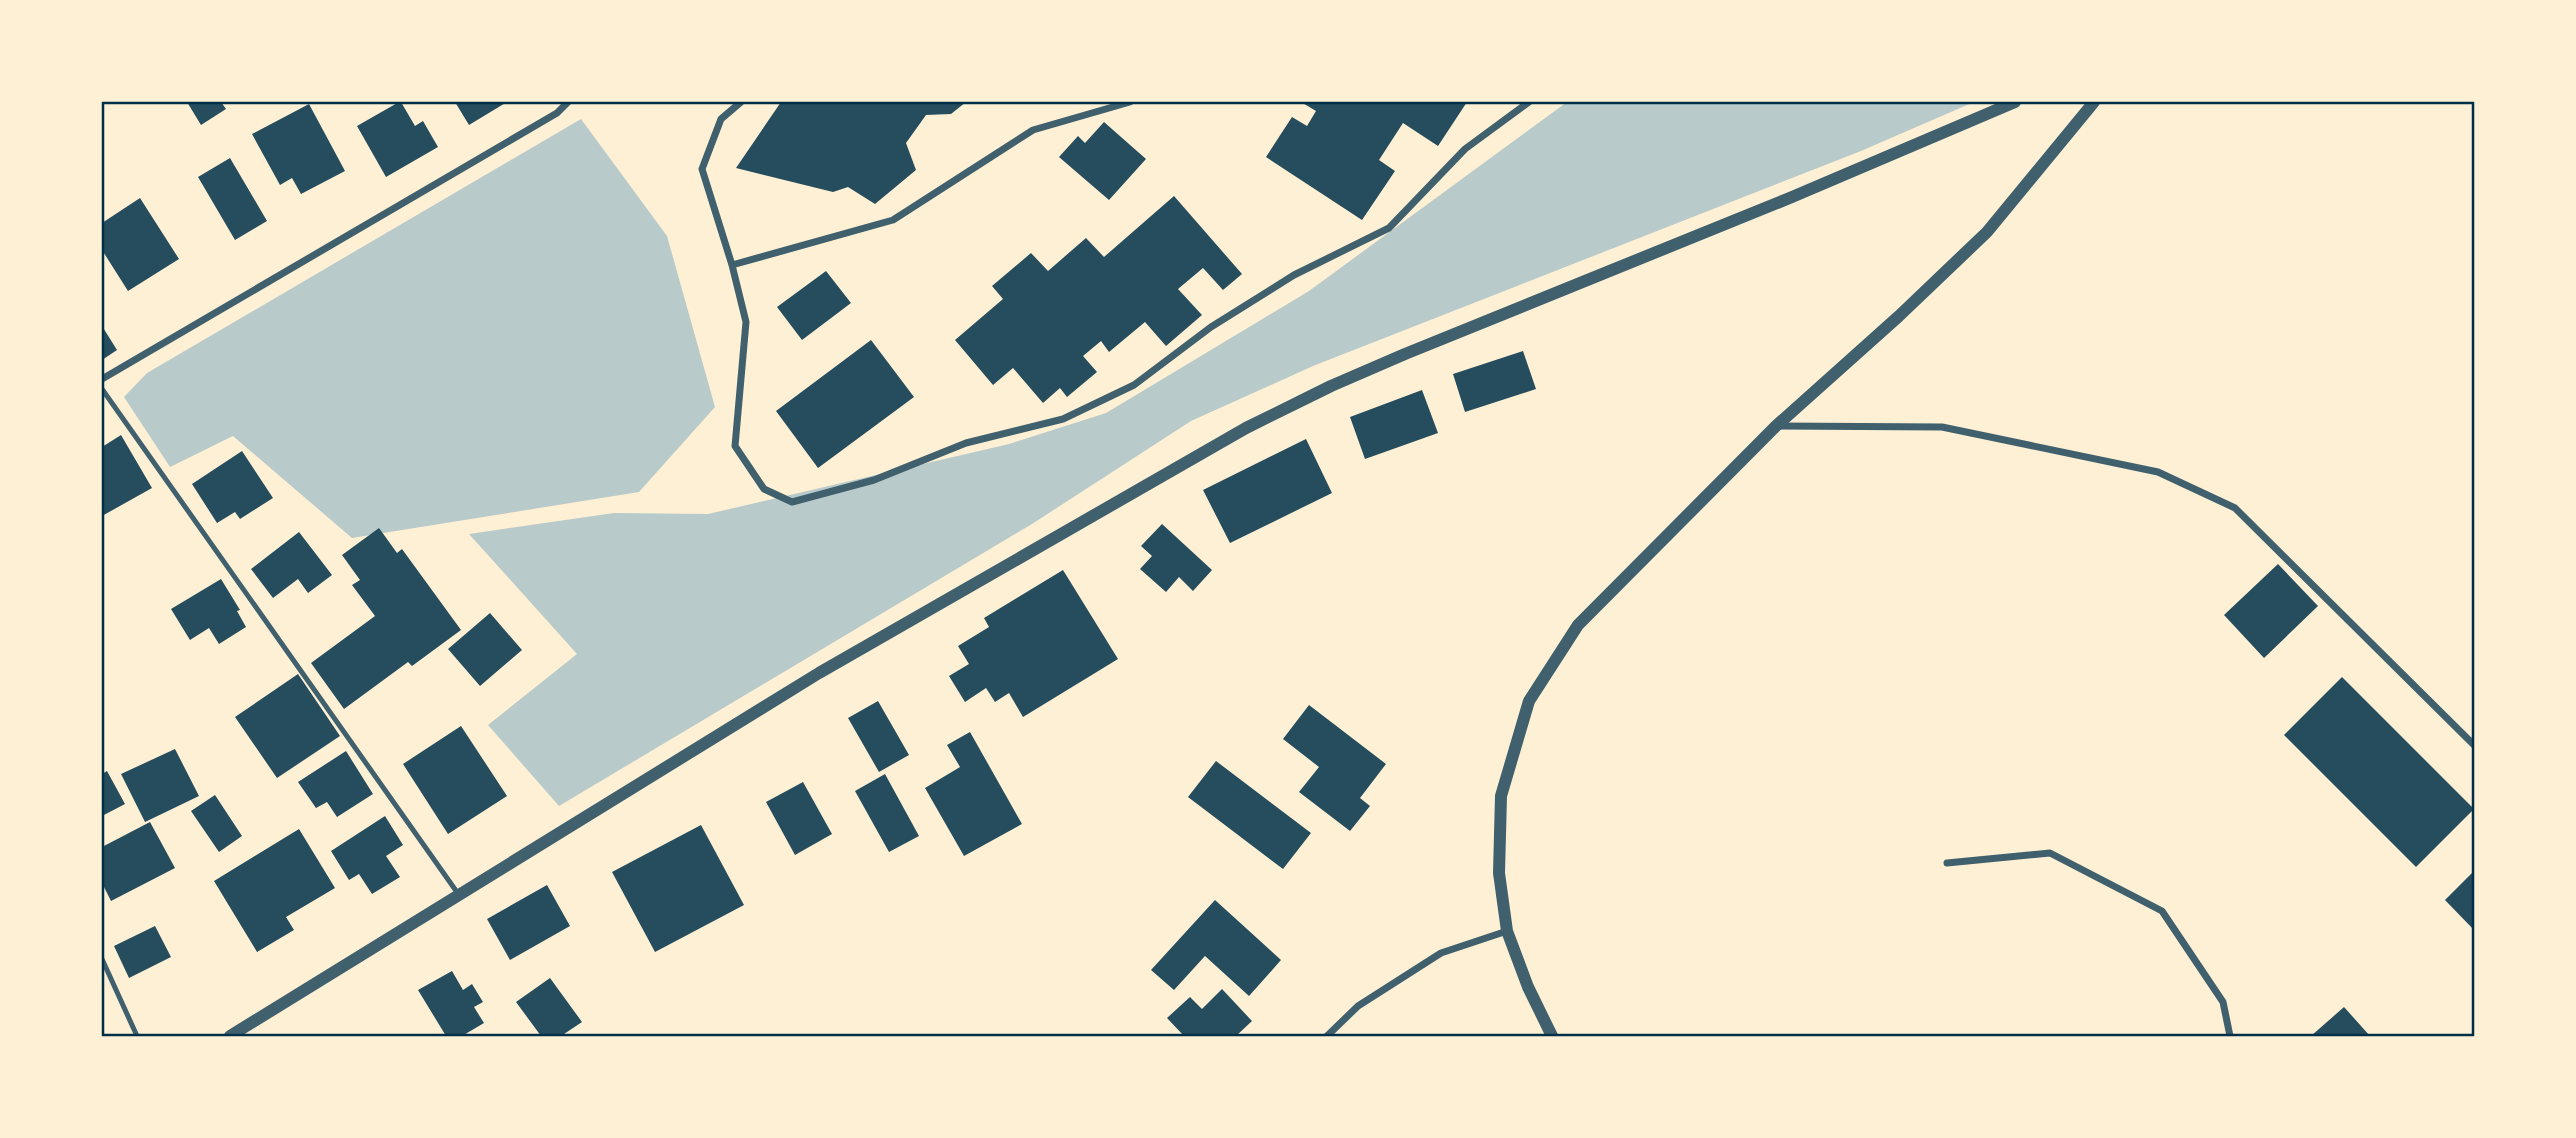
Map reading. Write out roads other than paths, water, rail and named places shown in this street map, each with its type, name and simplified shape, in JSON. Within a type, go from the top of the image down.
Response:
[{"type":"street","points":[[102,379],[557,113],[568,102]]},
{"type":"street","points":[[741,102],[721,119],[702,169],[732,265],[746,322],[734,446],[764,489],[792,502],[874,480],[966,443],[1063,419],[1134,385],[1211,327],[1294,275],[1389,228],[1465,149],[1529,102]]},
{"type":"street","points":[[732,265],[893,220],[1033,130],[1130,102]]},
{"type":"street","points":[[230,1037],[820,673],[1246,428],[1331,386],[1405,354],[1792,197],[2015,102]]},
{"type":"street","points":[[1552,1037],[1528,987],[1507,931],[1499,873],[1501,796],[1529,701],[1578,625],[1776,426],[1899,316],[1987,232],[2094,102]]},
{"type":"street","points":[[1776,426],[1942,427],[2158,472],[2235,508],[2474,745]]},
{"type":"street","points":[[1947,863],[2050,853],[2162,911],[2223,1002],[2230,1037]]},
{"type":"street","points":[[1327,1037],[1358,1006],[1441,953],[1507,931]]},
{"type":"lane","points":[[102,389],[459,895]]},
{"type":"lane","points":[[102,960],[137,1037]]}]
